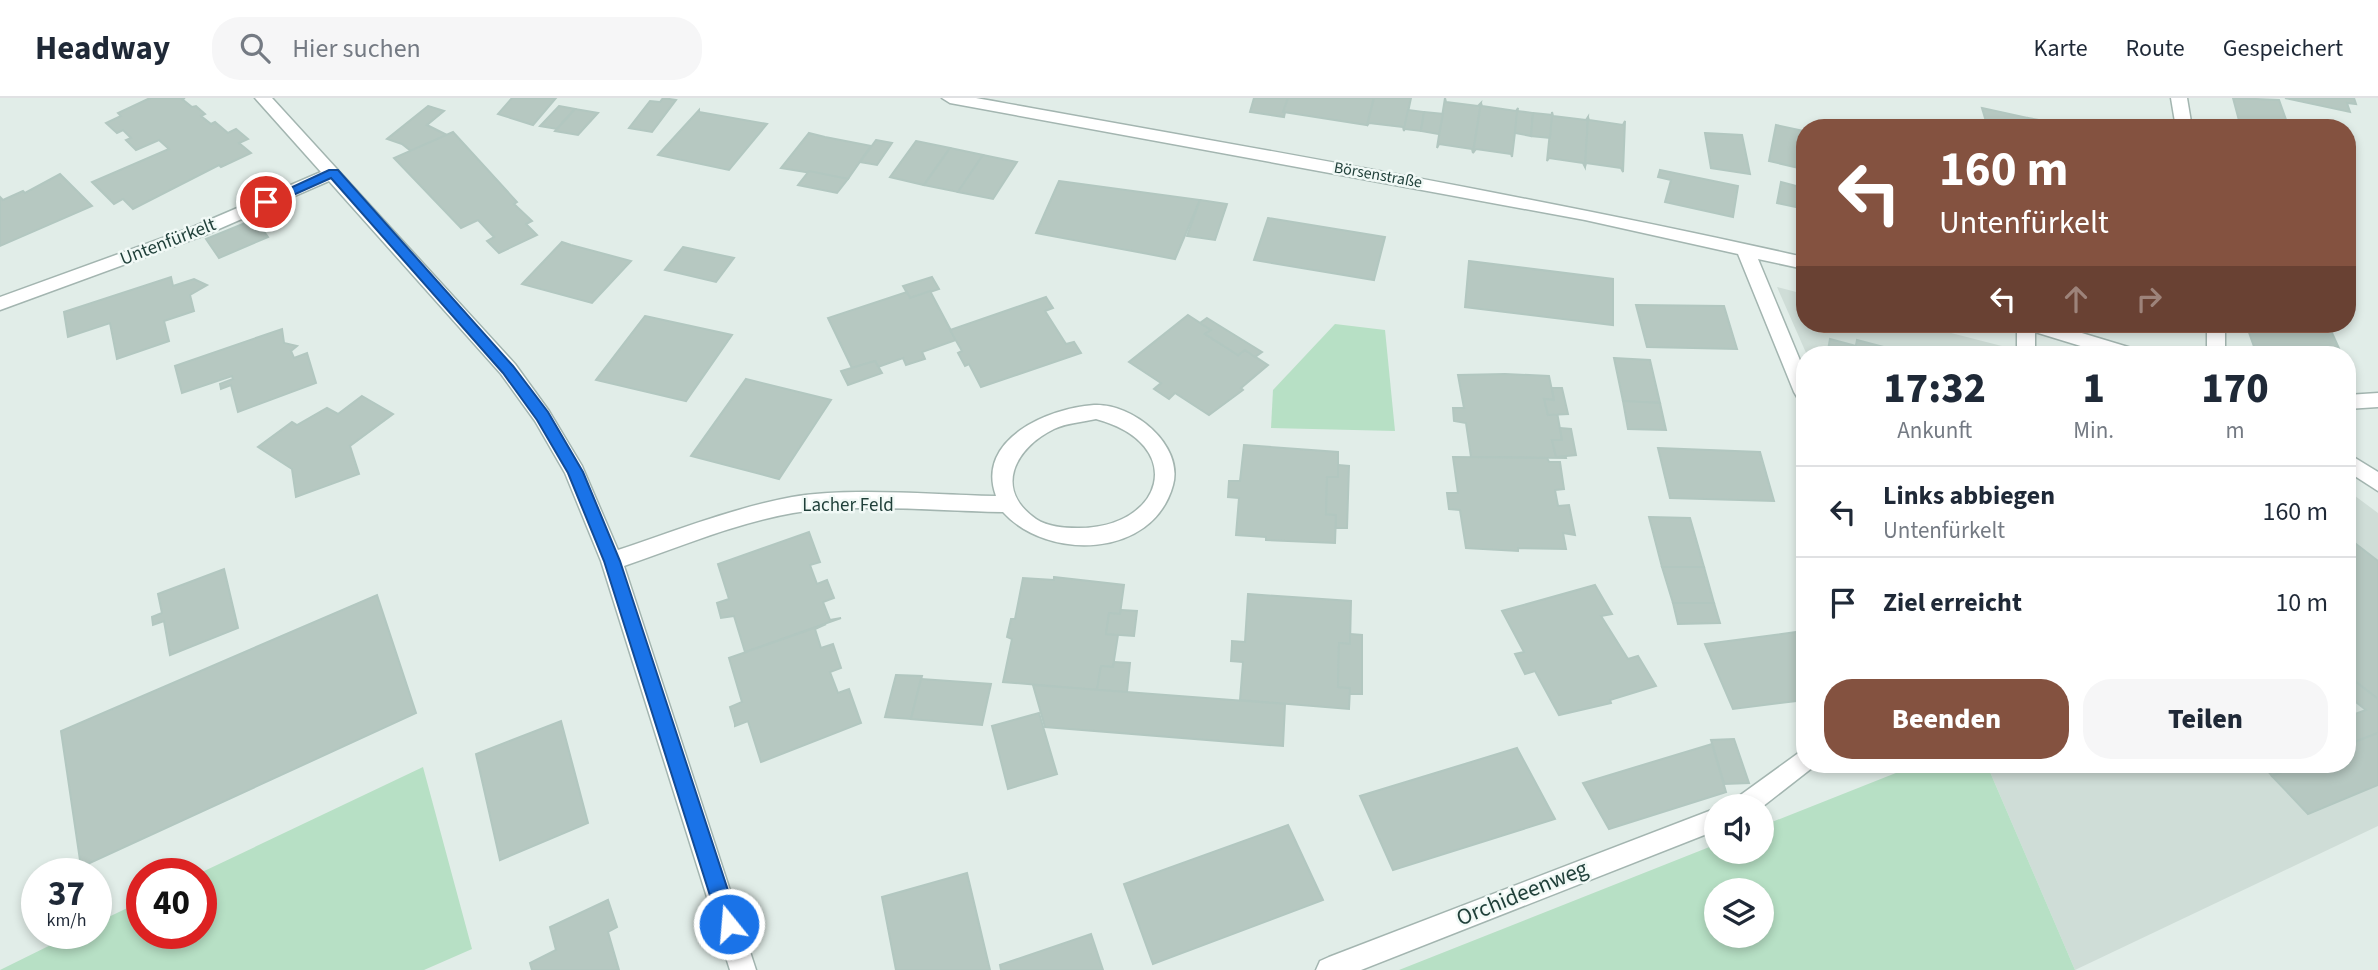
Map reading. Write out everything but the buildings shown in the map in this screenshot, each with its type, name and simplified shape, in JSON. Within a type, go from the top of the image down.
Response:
[{"type":"street","points":[[263,98],[508,369],[542,416],[575,472],[612,561],[743,970]]},
{"type":"street","name":"Börsenstraße","points":[[950,98],[1439,186],[1744,247],[1796,261]]},
{"type":"street","points":[[2179,98],[2182,119]]},
{"type":"street","name":"Untenfürkelt","points":[[0,304],[200,231],[333,173]]},
{"type":"street","points":[[1744,247],[1796,373]]},
{"type":"street","points":[[2059,333],[2101,346]]},
{"type":"street","points":[[2356,401],[2378,400]]},
{"type":"street","points":[[1096,412],[1129,421],[1145,431],[1164,459],[1166,476],[1161,495],[1149,512],[1130,526],[1107,536],[1081,539],[1056,536],[1033,527],[1009,504],[1001,478],[1005,460],[1014,444],[1028,430],[1068,414],[1096,412]]},
{"type":"street","points":[[2356,467],[2378,482]]},
{"type":"street","name":"Lacher Feld","points":[[612,561],[737,519],[794,505],[838,502],[1009,504]]},
{"type":"street","points":[[1761,794],[1796,766]]},
{"type":"street","name":"Orchideenweg","points":[[1329,970],[1605,860],[1704,824]]},
{"type":"shaded area","points":[[1777,287],[1796,292],[1796,330]]},
{"type":"shaded area","points":[[1797,333],[1951,333],[2002,346],[1803,346]]},
{"type":"shaded area","points":[[2356,497],[2378,513],[2378,826],[2075,970],[1990,773],[2356,773]]},
{"type":"green space","points":[[1335,324],[1385,330],[1395,431],[1271,428],[1273,390]]},
{"type":"green space","points":[[423,767],[472,949],[424,970],[0,970],[43,949],[112,949],[112,915],[126,909],[126,949],[217,949],[217,865]]},
{"type":"green space","points":[[1896,773],[1990,773],[2075,970],[1399,970],[1704,849],[1704,864],[1774,864],[1774,821]]},
{"type":"route","points":[[266,202],[333,173],[508,369],[561,445],[597,520],[612,561],[729,924]]}]
